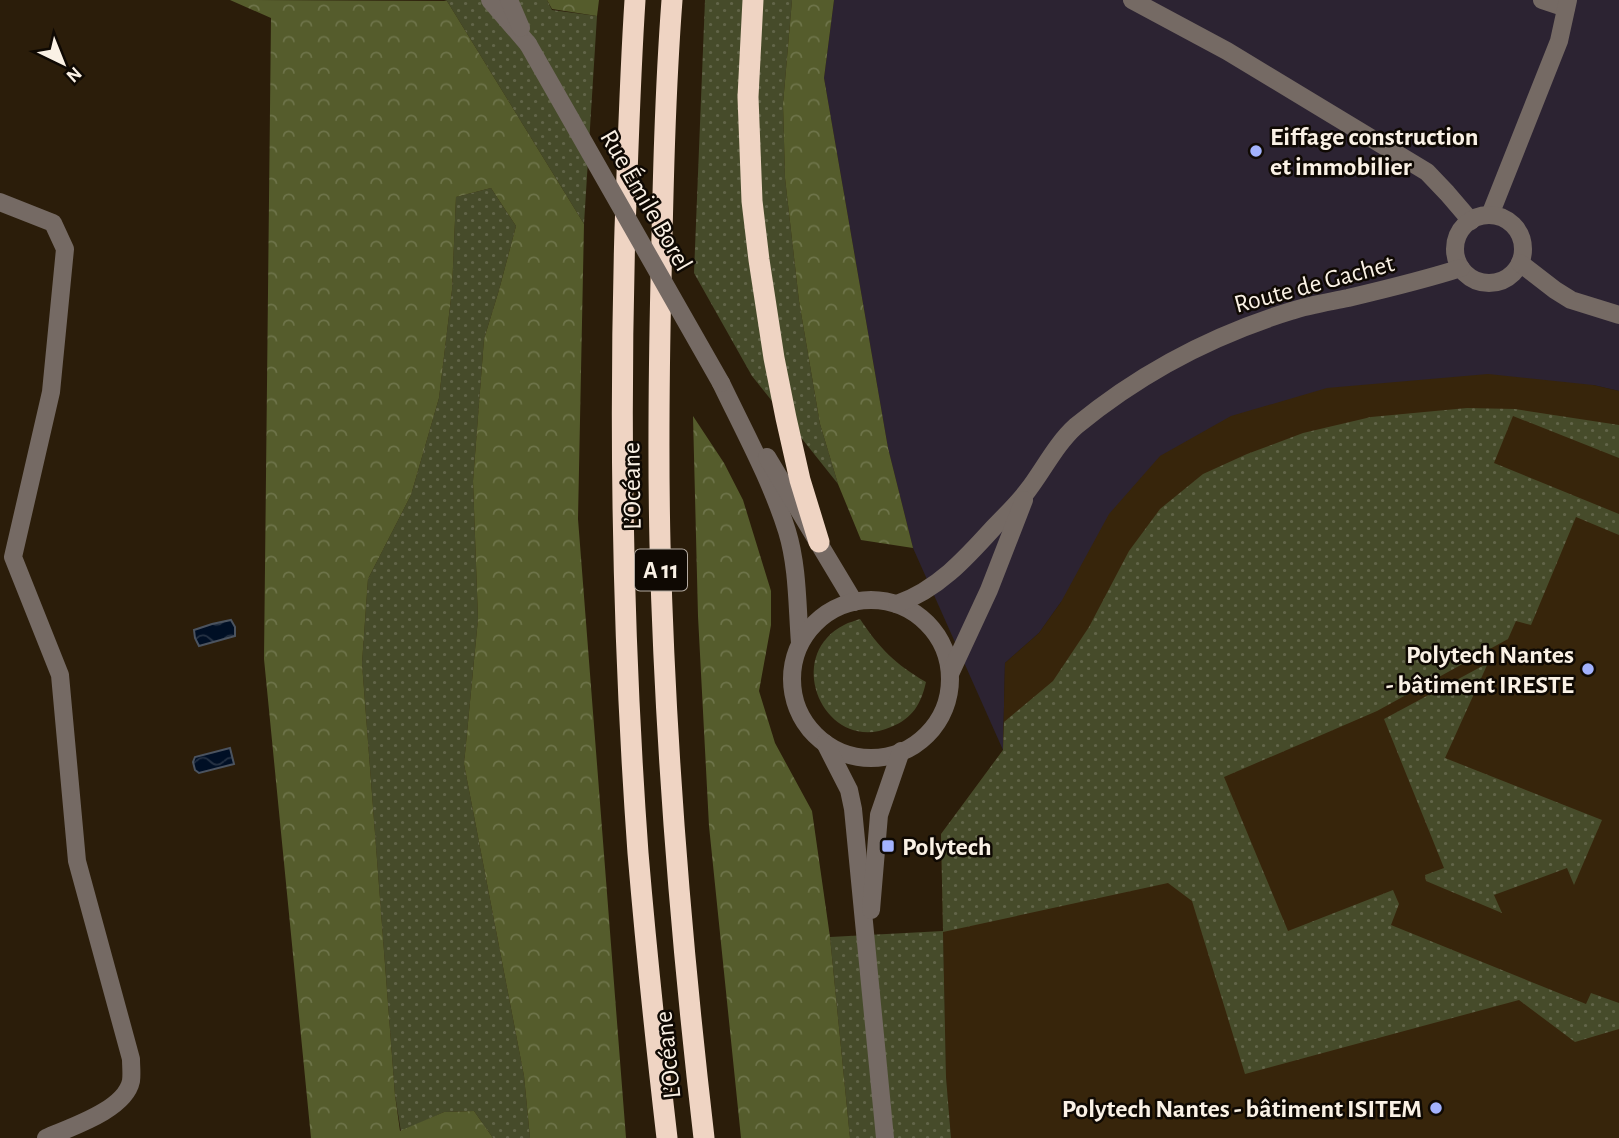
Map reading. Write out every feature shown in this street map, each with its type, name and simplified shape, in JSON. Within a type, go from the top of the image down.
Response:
[{"type":"highway","name":"L’Océane","points":[[635,0],[629,93],[622,357],[624,539],[638,852],[667,1138]]},
{"type":"highway","name":"L’Océane","points":[[672,0],[663,157],[658,430],[660,544],[670,774],[681,919],[704,1138]]},
{"type":"highway","points":[[753,0],[748,97],[752,201],[759,260],[786,418],[800,480],[819,542]]},
{"type":"street","name":"Rue Émile Borel","points":[[490,0],[528,44]]},
{"type":"street","name":"Rue Émile Borel","points":[[509,0],[528,44],[721,383],[855,602]]},
{"type":"street","points":[[1132,0],[1227,51],[1427,172],[1471,221]]},
{"type":"street","points":[[1490,215],[1559,41],[1567,4],[1542,0]]},
{"type":"street","points":[[1,204],[53,223],[65,249],[51,392],[13,556],[60,675],[77,861],[131,1059],[131,1082],[122,1099],[102,1113],[46,1138]]},
{"type":"street","points":[[1490,215],[1505,219],[1513,225],[1519,233],[1523,248],[1520,263],[1511,274],[1504,280],[1485,283],[1476,280],[1461,268],[1455,245],[1461,231],[1471,221],[1490,215]]},
{"type":"street","points":[[1520,263],[1571,300],[1619,315]]},
{"type":"street","name":"Route de Gachet","points":[[897,604],[921,594],[954,569],[1028,490],[1049,457],[1074,428],[1113,399],[1184,354],[1255,323],[1293,310],[1424,280],[1461,268]]},
{"type":"street","name":"Rue Émile Borel","points":[[721,383],[770,486],[787,532],[796,576],[800,643]]},
{"type":"street","name":"Route de Gachet","points":[[950,674],[989,590],[1028,490]]},
{"type":"street","points":[[885,601],[918,615],[934,631],[945,651],[950,674],[947,698],[932,729],[901,751],[886,757],[854,756],[824,742],[805,722],[794,697],[793,670],[800,643],[817,621],[828,612],[855,602],[885,601]]},
{"type":"street","points":[[824,742],[849,790],[852,809],[885,1138]]},
{"type":"street","points":[[868,952],[879,815],[901,751]]},
{"type":"shaded area","points":[[834,0],[1619,0],[1619,391],[1593,385],[1061,602],[1039,633],[1005,663],[1003,750],[913,548],[888,448],[824,78]]},
{"type":"shaded area","points":[[1488,374],[1593,385],[1619,391],[1619,1138],[951,1138],[946,1077],[941,834],[1003,750],[1005,663],[1039,633],[1061,602],[1109,514],[1160,456],[1231,416],[1327,388]]},
{"type":"green space","points":[[230,0],[447,1],[584,224],[578,519],[626,1138],[530,1138],[524,1076],[464,764],[478,619],[473,481],[484,339],[516,226],[491,188],[456,197],[452,290],[439,398],[411,495],[368,579],[362,663],[400,1131],[444,1112],[474,1111],[493,1138],[311,1138],[264,659],[271,18]]},
{"type":"green space","points":[[444,0],[547,0],[552,10],[597,16],[584,224],[447,1]]},
{"type":"green space","points":[[547,0],[599,0],[597,16],[552,9]]},
{"type":"green space","points":[[705,0],[792,0],[783,104],[785,178],[799,301],[820,424],[838,484],[752,376],[694,273]]},
{"type":"green space","points":[[792,0],[834,0],[824,78],[888,448],[913,548],[861,540],[838,484],[820,424],[799,301],[785,178],[783,104]]},
{"type":"green space","points":[[491,188],[516,226],[484,339],[473,481],[478,619],[464,764],[524,1076],[530,1138],[493,1138],[474,1111],[444,1112],[401,1132],[395,1095],[362,663],[368,579],[411,495],[439,398],[452,290],[456,197]]},
{"type":"green space","points":[[1467,408],[1515,409],[1619,425],[1619,458],[1513,416],[1494,463],[1619,514],[1619,535],[1576,517],[1531,625],[1516,621],[1508,639],[1377,711],[1224,777],[1288,931],[1393,890],[1399,904],[1391,925],[1586,1004],[1591,993],[1619,1003],[1619,1029],[1575,1042],[1519,1000],[1245,1074],[1192,901],[1168,883],[943,932],[946,1077],[951,1138],[850,1138],[830,937],[943,931],[941,834],[1003,750],[1004,722],[1053,681],[1089,627],[1129,551],[1160,509],[1203,474],[1303,433],[1371,417]]},
{"type":"green space","points":[[693,416],[724,463],[743,500],[771,591],[771,625],[759,691],[775,743],[812,811],[830,937],[850,1138],[741,1138],[709,826],[698,616]]},
{"type":"green space","points":[[860,619],[889,655],[926,682],[919,704],[910,715],[891,727],[868,732],[847,728],[831,716],[820,699],[814,679],[816,659],[825,640],[844,625]]},
{"type":"green space","points":[[1488,663],[1445,758],[1602,820],[1574,885],[1567,868],[1494,895],[1502,913],[1426,881],[1425,875],[1444,868],[1384,719]]},
{"type":"water","points":[[231,620],[235,627],[235,636],[199,646],[194,630]]},
{"type":"water","points":[[230,748],[234,764],[199,773],[195,770],[195,757]]},
{"type":"place","name":"Eiffage construction et immobilier","points":[[1256,151]]},
{"type":"place","name":"Polytech Nantes - bâtiment IRESTE","points":[[1588,669]]},
{"type":"place","name":"Polytech","points":[[888,846]]},
{"type":"place","name":"Polytech Nantes - bâtiment ISITEM","points":[[1436,1108]]}]
